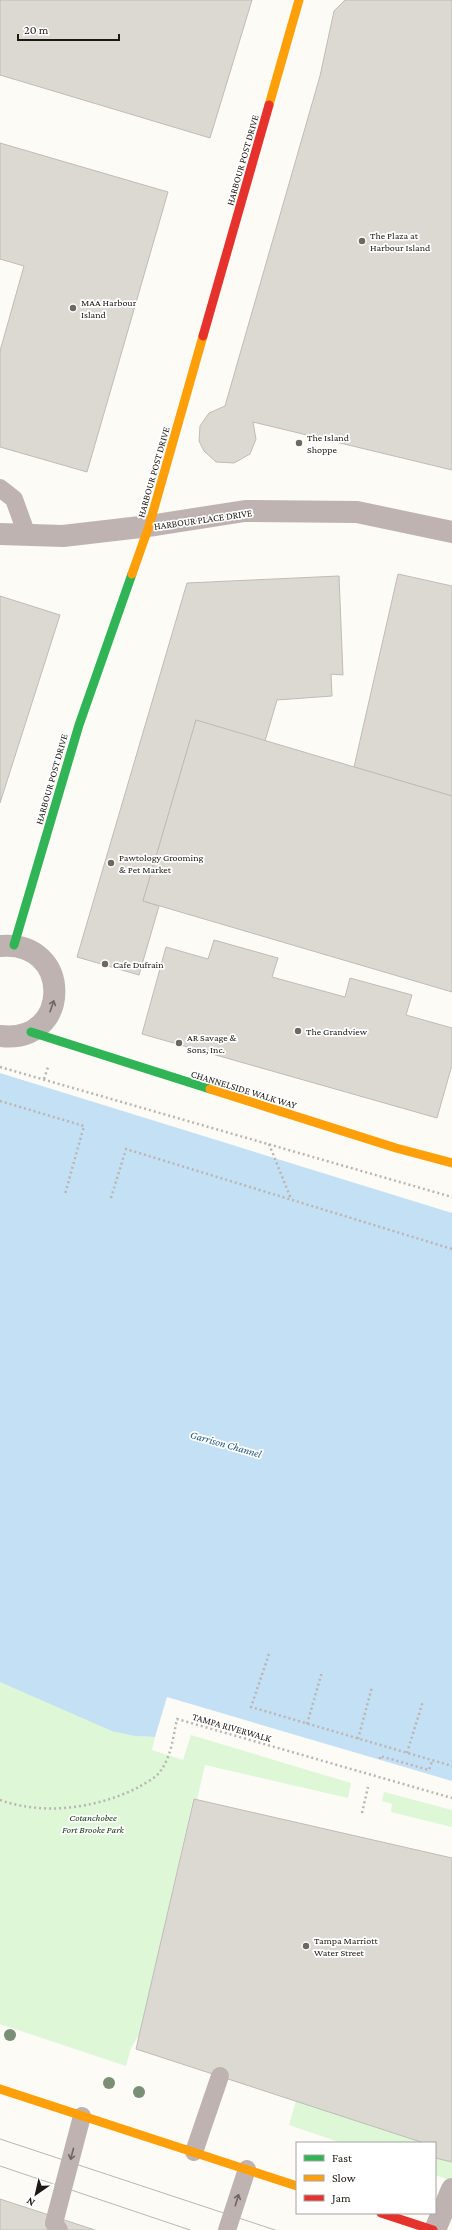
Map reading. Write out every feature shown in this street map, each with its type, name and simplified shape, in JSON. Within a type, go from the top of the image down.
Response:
[{"type":"street","name":"HARBOUR POST DRIVE","points":[[7,946],[79,725],[149,526],[299,0]]},
{"type":"street","name":"HARBOUR PLACE DRIVE","points":[[0,534],[63,536],[149,526],[245,511],[357,512],[452,532]]},
{"type":"street","points":[[0,1036],[12,1038],[31,1032],[45,1021],[53,1008],[56,992],[52,972],[39,955],[7,946]]},
{"type":"street","name":"CHANNELSIDE WALK WAY","points":[[31,1032],[396,1148],[452,1163]]},
{"type":"street","points":[[0,2089],[296,2186]]},
{"type":"street","points":[[384,2214],[434,2230],[452,2189]]},
{"type":"lane","points":[[0,488],[14,499],[27,535]]},
{"type":"lane","points":[[194,2152],[220,2076]]},
{"type":"lane","points":[[59,2230],[54,2223],[82,2116]]},
{"type":"lane","points":[[228,2230],[247,2169]]},
{"type":"path","points":[[0,1067],[452,1197]]},
{"type":"path","points":[[0,1101],[84,1126],[65,1194]]},
{"type":"path","points":[[269,1144],[291,1200]]},
{"type":"path","points":[[111,1198],[126,1149],[452,1248]]},
{"type":"path","points":[[269,1654],[251,1708],[452,1766]]},
{"type":"path","points":[[307,1724],[322,1672]]},
{"type":"path","points":[[358,1739],[372,1687]]},
{"type":"path","points":[[407,1753],[423,1702]]},
{"type":"path","name":"TAMPA RIVERWALK","points":[[0,1800],[26,1806],[62,1808],[97,1803],[131,1791],[158,1774],[169,1756],[177,1719],[452,1798]]},
{"type":"path","points":[[380,1759],[380,1756],[429,1770],[432,1761]]},
{"type":"path","points":[[362,1813],[368,1787]]},
{"type":"green space","name":"Cotanchobee Fort Brooke Park","points":[[0,1682],[135,1736],[155,1737],[152,1750],[183,1760],[191,1735],[351,1783],[348,1798],[205,1765],[197,1800],[193,1799],[140,2033],[131,2048],[126,2066],[0,2024]]},
{"type":"green space","points":[[384,1792],[452,1810],[452,1827],[391,1812],[392,1804],[382,1801]]},
{"type":"green space","points":[[296,2101],[421,2142],[339,2142],[289,2125]]},
{"type":"green space","points":[[436,2158],[452,2162],[452,2181],[436,2175]]},
{"type":"water","name":"Garrison Channel","points":[[0,1073],[452,1213],[452,1781],[167,1697],[155,1737],[135,1736],[112,1731],[0,1682]]},
{"type":"building","points":[[0,0],[252,0],[210,138],[0,75]]},
{"type":"building","name":"The Plaza at Harbour Island","points":[[345,0],[452,0],[452,470],[253,422],[256,439],[250,454],[234,463],[216,462],[204,451],[199,441],[200,426],[209,413],[225,406],[320,76],[334,11]]},
{"type":"building","name":"MAA Harbour Island","points":[[0,143],[168,192],[87,472],[0,447],[0,351],[24,266],[0,259]]},
{"type":"building","points":[[398,574],[452,586],[452,796],[354,767]]},
{"type":"building","points":[[339,576],[343,675],[331,674],[332,696],[277,700],[265,741],[196,720],[143,901],[159,906],[139,975],[77,957],[187,583]]},
{"type":"building","points":[[0,596],[60,615],[0,803]]},
{"type":"building","points":[[196,720],[452,796],[452,992],[143,901]]},
{"type":"building","name":"The Grandview","points":[[214,940],[278,958],[272,977],[345,997],[350,978],[412,995],[406,1015],[452,1028],[452,1065],[437,1118],[142,1034],[166,947],[208,959]]},
{"type":"building","name":"Tampa Marriott Water Street","points":[[194,1799],[452,1858],[452,2162],[436,2158],[436,2142],[421,2142],[136,2049]]},
{"type":"building","points":[[0,2199],[95,2230],[0,2230]]},
{"type":"tram line","points":[[0,2139],[275,2230]]},
{"type":"tram line","points":[[0,2166],[190,2230]]},
{"type":"traffic: fast","points":[[14,945],[79,725],[132,574]]},
{"type":"traffic: fast","points":[[31,1032],[210,1089]]},
{"type":"traffic: slow","points":[[269,105],[299,0]]},
{"type":"traffic: slow","points":[[132,574],[149,526],[203,336]]},
{"type":"traffic: slow","points":[[210,1089],[396,1148],[452,1163]]},
{"type":"traffic: slow","points":[[0,2089],[296,2186]]},
{"type":"traffic: jam","points":[[203,336],[269,105]]},
{"type":"traffic: jam","points":[[384,2214],[433,2230]]},
{"type":"place","name":"The Plaza at Harbour Island","points":[[362,241]]},
{"type":"place","name":"MAA Harbour Island","points":[[73,308]]},
{"type":"place","name":"The Island Shoppe","points":[[299,443]]},
{"type":"place","name":"Pawtology Grooming & Pet Market","points":[[111,863]]},
{"type":"place","name":"Cafe Dufrain","points":[[105,964]]},
{"type":"place","name":"The Grandview","points":[[298,1031]]},
{"type":"place","name":"AR Savage & Sons, Inc.","points":[[179,1043]]},
{"type":"place","name":"Tampa Marriott Water Street","points":[[306,1946]]}]
